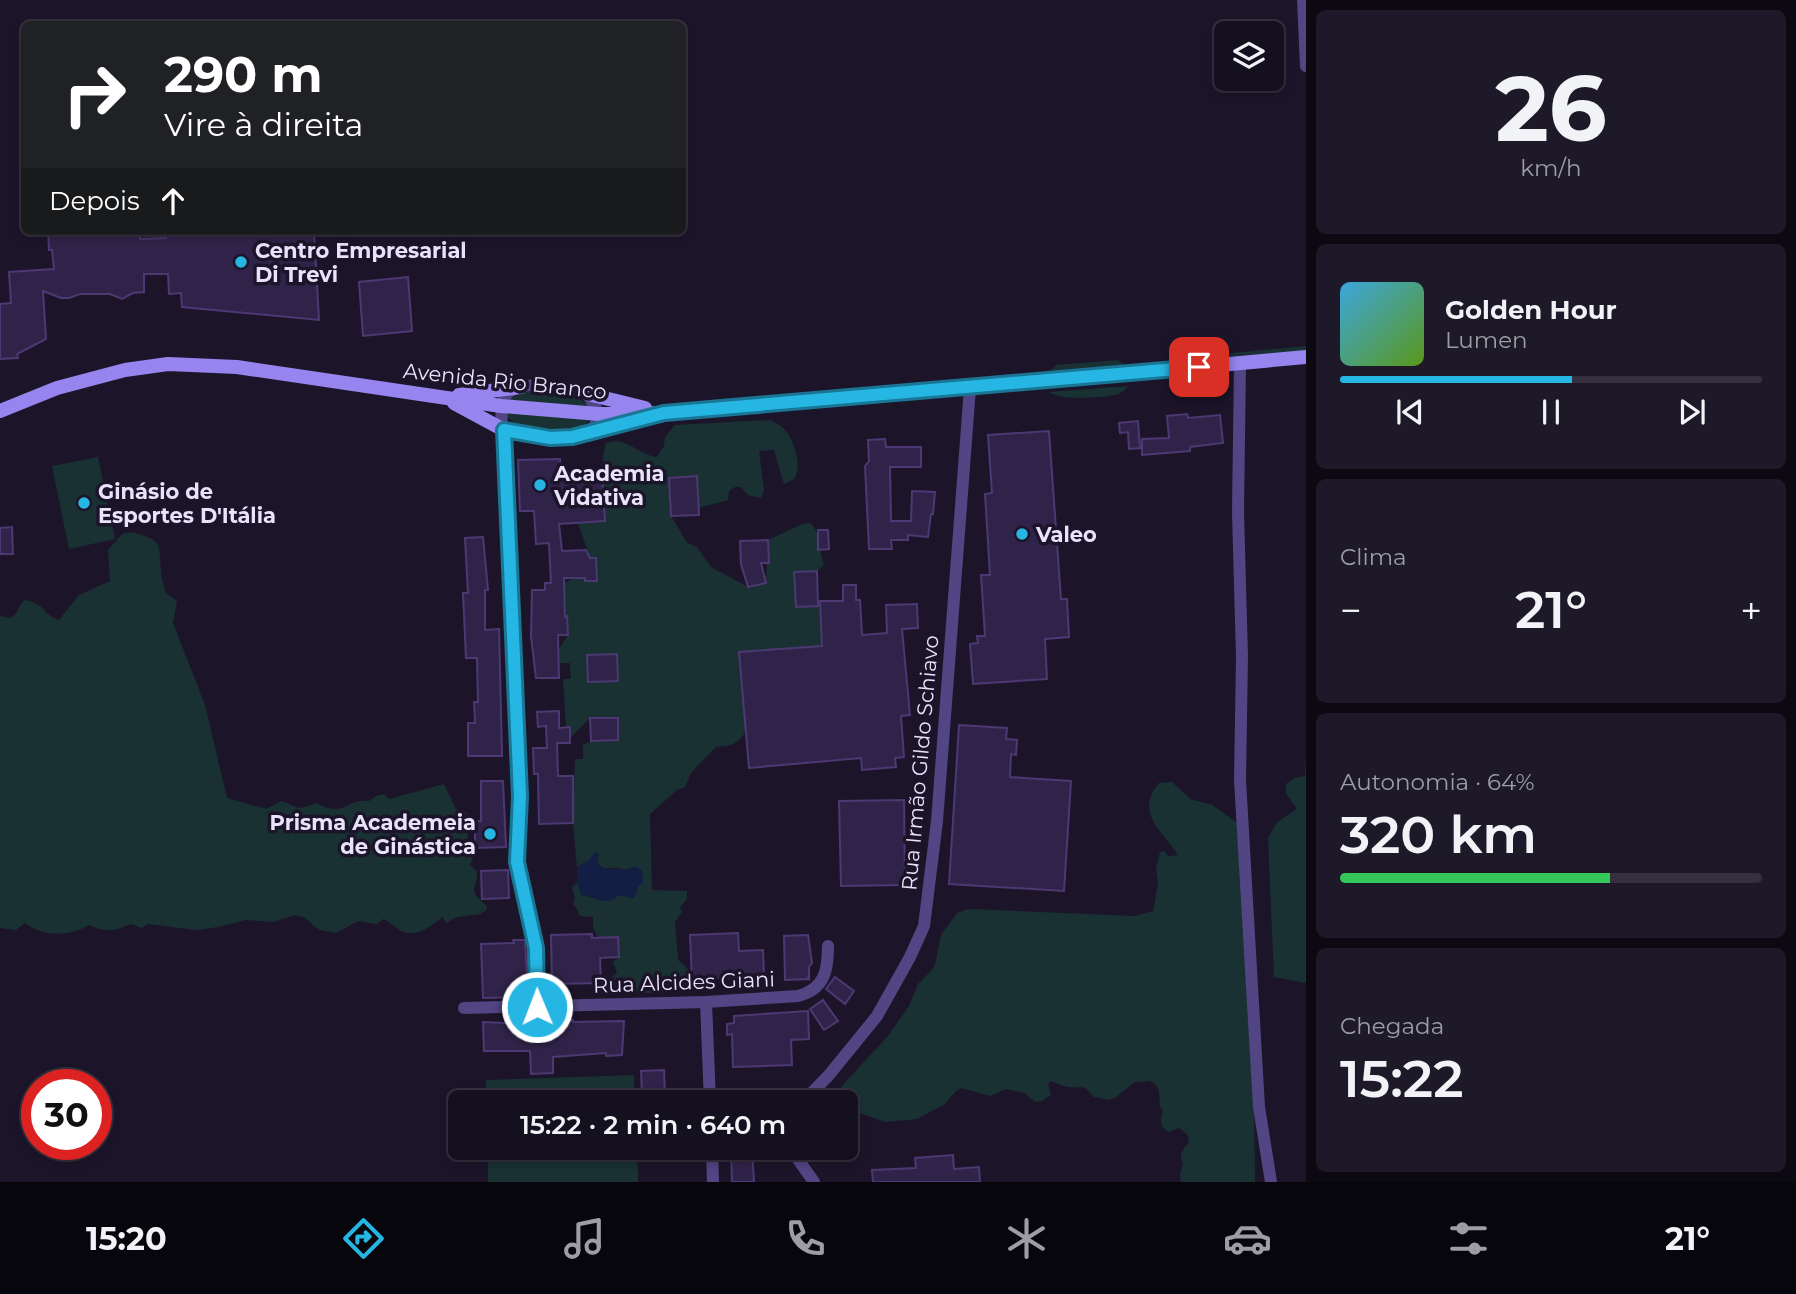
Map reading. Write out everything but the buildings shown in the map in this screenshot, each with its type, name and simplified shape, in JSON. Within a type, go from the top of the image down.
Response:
[{"type":"main road","name":"Avenida Rio Branco","points":[[0,411],[57,388],[125,370],[168,364],[237,367],[501,406],[599,414],[664,413],[1306,357]]},
{"type":"main road","points":[[443,397],[521,387]]},
{"type":"main road","points":[[588,394],[664,413]]},
{"type":"main road","points":[[443,397],[504,430]]},
{"type":"main road","points":[[587,435],[664,413]]},
{"type":"street","points":[[1303,0],[1306,66]]},
{"type":"street","points":[[1240,363],[1240,780],[1259,1107],[1270,1182]]},
{"type":"street","points":[[504,430],[550,438],[587,435],[595,427],[599,414],[588,394],[551,385],[521,387],[506,395],[501,406],[520,796],[517,862],[536,948],[537,1007]]},
{"type":"street","name":"Rua Irmão Gildo Schiavo","points":[[815,1090],[877,1016],[924,926],[937,821],[970,388]]},
{"type":"street","name":"Rua Alcides Giani","points":[[464,1008],[706,1002],[805,995],[817,986],[828,969],[828,946]]},
{"type":"street","points":[[706,1002],[710,1090]]},
{"type":"street","points":[[712,1160],[713,1182]]},
{"type":"street","points":[[798,1160],[814,1182]]},
{"type":"green space","points":[[1306,346],[1306,351],[1211,358],[1232,353]]},
{"type":"green space","points":[[1118,360],[1126,366],[1048,372],[1057,365]]},
{"type":"green space","points":[[1128,386],[1119,394],[1104,397],[1072,398],[1049,392]]},
{"type":"green space","points":[[549,391],[573,395],[593,407],[507,400],[526,392]]},
{"type":"green space","points":[[504,413],[591,419],[571,430],[546,432],[522,427]]},
{"type":"green space","points":[[771,420],[785,430],[794,447],[798,468],[794,479],[784,484],[774,450],[759,451],[764,490],[761,498],[748,495],[741,487],[735,487],[729,491],[728,500],[698,508],[697,476],[669,478],[671,516],[687,543],[697,547],[711,567],[748,587],[766,582],[768,540],[810,523],[818,537],[824,565],[817,571],[794,572],[796,606],[820,606],[822,634],[852,643],[740,653],[746,731],[733,744],[716,747],[691,773],[685,787],[677,790],[650,814],[652,890],[687,891],[687,899],[680,907],[682,912],[675,922],[678,960],[690,974],[692,992],[610,994],[609,982],[617,973],[613,962],[619,957],[618,937],[598,938],[593,927],[593,917],[580,916],[573,904],[575,899],[572,887],[577,882],[583,895],[601,900],[610,900],[619,895],[633,898],[642,878],[642,871],[635,867],[625,870],[603,868],[597,860],[590,860],[577,867],[573,823],[575,759],[583,759],[583,745],[591,741],[618,740],[617,718],[590,718],[570,738],[570,728],[566,727],[563,679],[571,679],[570,663],[559,663],[559,649],[568,635],[564,583],[575,578],[597,580],[596,558],[590,558],[578,523],[605,521],[602,467],[605,444],[625,443],[657,457],[664,446],[665,437],[675,425]]},
{"type":"green space","name":"Ginásio de Esportes D'Itália","points":[[98,457],[115,539],[69,549],[52,466]]},
{"type":"green space","points":[[131,532],[154,540],[159,548],[166,593],[177,601],[173,623],[205,705],[227,798],[266,809],[281,801],[298,808],[316,803],[340,809],[384,794],[389,799],[444,784],[456,809],[466,812],[468,817],[468,847],[473,858],[470,865],[477,872],[474,891],[487,909],[481,914],[457,917],[446,923],[443,917],[415,933],[403,932],[383,919],[377,924],[358,921],[336,933],[319,930],[305,918],[295,915],[273,922],[246,920],[197,930],[147,924],[142,928],[131,924],[110,930],[89,925],[74,932],[57,934],[40,931],[25,923],[16,930],[0,928],[0,616],[11,618],[25,600],[37,604],[59,620],[79,595],[110,581],[108,550],[122,534]]},
{"type":"green space","points":[[1306,757],[1306,983],[1274,977],[1268,838],[1277,822],[1297,809],[1286,793],[1286,784],[1294,778],[1305,776]]},
{"type":"green space","points":[[1172,782],[1190,799],[1212,805],[1239,824],[1254,1096],[1255,1182],[1181,1182],[1181,1155],[1189,1142],[1187,1134],[1179,1128],[1168,1132],[1163,1128],[1159,1090],[1149,1081],[1135,1082],[1109,1100],[1094,1097],[1085,1088],[1050,1081],[1048,1085],[1051,1095],[1035,1102],[1025,1093],[1006,1089],[990,1096],[961,1088],[945,1104],[917,1119],[886,1122],[858,1114],[858,1090],[838,1090],[888,1036],[909,1006],[918,984],[935,965],[941,935],[957,913],[968,909],[1135,916],[1153,911],[1160,852],[1165,851],[1168,856],[1178,855],[1158,829],[1150,812],[1149,803],[1159,783]]},
{"type":"green space","points":[[634,1075],[635,1090],[486,1090],[486,1080]]},
{"type":"green space","points":[[488,1160],[637,1160],[638,1182],[488,1182]]},
{"type":"water","points":[[595,852],[599,853],[597,862],[603,868],[626,870],[637,867],[642,871],[643,883],[638,887],[634,898],[619,895],[604,901],[581,895],[577,882],[577,867],[588,861]]},
{"type":"place","name":"Centro Empresarial Di Trevi","points":[[241,262]]},
{"type":"place","name":"Academia Vidativa","points":[[540,485]]},
{"type":"place","name":"Ginásio de Esportes D'Itália","points":[[84,503]]},
{"type":"place","name":"Valeo","points":[[1022,534]]},
{"type":"place","name":"Prisma Academeia de Ginástica","points":[[490,834]]},
{"type":"route","points":[[537,1007],[536,948],[517,862],[520,796],[504,430],[550,438],[572,437],[664,413],[1199,367]]}]
